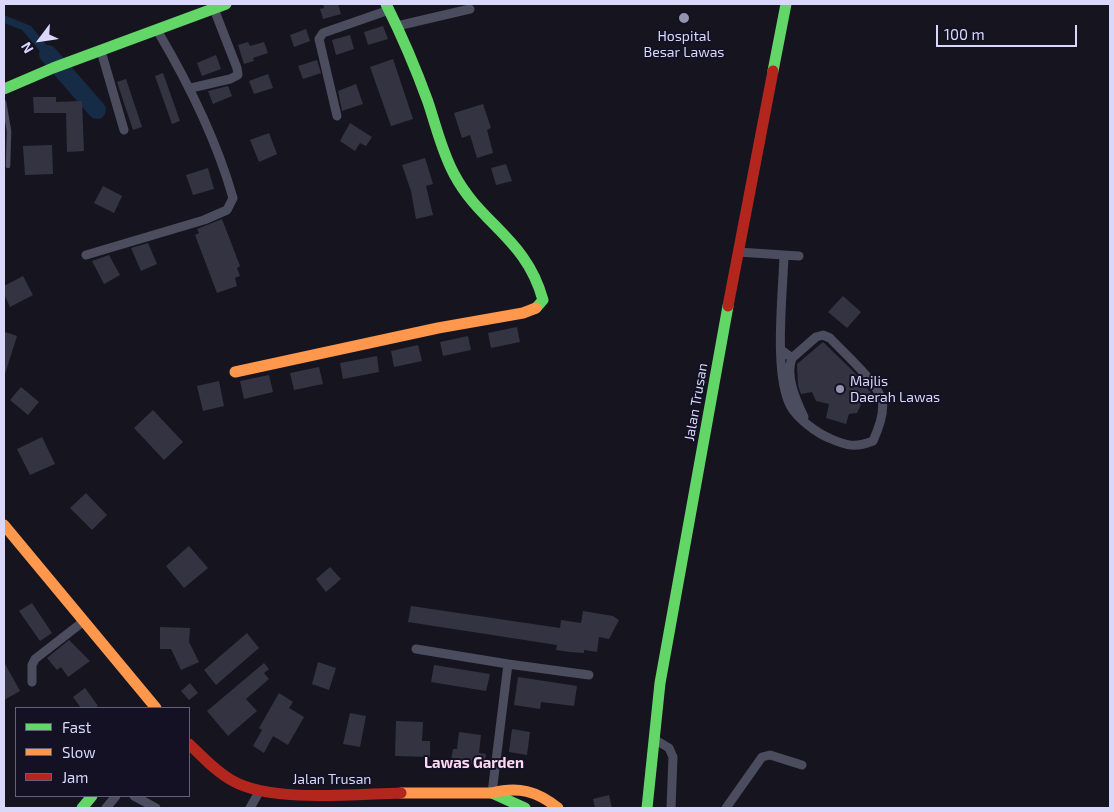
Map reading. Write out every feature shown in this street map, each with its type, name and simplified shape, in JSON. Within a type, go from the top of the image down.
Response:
[{"type":"main road","points":[[4,89],[53,68],[226,4]]},
{"type":"main road","name":"Jalan Trusan","points":[[647,808],[660,683],[738,252],[786,4]]},
{"type":"main road","points":[[235,372],[438,328],[522,313],[535,309],[543,300],[532,266],[468,196],[454,174],[416,69],[387,7]]},
{"type":"main road","points":[[4,525],[155,707]]},
{"type":"main road","name":"Jalan Trusan","points":[[190,745],[224,777],[259,792],[290,794],[492,792],[508,788],[525,788],[549,800],[558,808]]},
{"type":"main road","name":"Jalan Trusan","points":[[492,792],[526,808]]},
{"type":"main road","points":[[82,808],[91,797]]},
{"type":"street","points":[[337,116],[319,39],[323,33],[387,7]]},
{"type":"street","points":[[191,88],[230,79],[238,75],[214,9]]},
{"type":"street","points":[[397,26],[470,9]]},
{"type":"street","points":[[86,255],[179,228],[227,210],[233,198],[211,132],[191,88],[157,30]]},
{"type":"street","points":[[101,51],[124,130]]},
{"type":"street","points":[[738,252],[799,256]]},
{"type":"street","points":[[784,255],[781,350],[783,379],[791,407],[806,422],[823,435],[843,444],[858,446],[873,441],[880,423],[882,401],[874,386],[830,338],[823,335],[816,337],[792,358],[788,367],[797,401],[806,422]]},
{"type":"street","points":[[781,350],[792,358]]},
{"type":"street","points":[[32,682],[32,665],[35,659],[84,621]]},
{"type":"street","points":[[416,648],[508,664],[589,675]]},
{"type":"street","points":[[492,792],[508,664]]},
{"type":"street","points":[[654,739],[669,748],[673,757],[671,808]]},
{"type":"street","points":[[726,808],[755,764],[762,758],[770,756],[802,765]]},
{"type":"street","points":[[250,808],[259,792]]},
{"type":"street","points":[[106,808],[115,797]]},
{"type":"street","points":[[136,797],[156,808]]},
{"type":"lane","points":[[4,102],[9,131],[8,166]]},
{"type":"water","points":[[4,15],[31,26],[59,60],[50,63],[22,30],[4,23]]},
{"type":"building","points":[[323,4],[338,4],[341,14],[323,19],[320,9],[324,8]]},
{"type":"building","points":[[383,26],[388,39],[368,45],[364,32]]},
{"type":"building","points":[[306,29],[310,41],[294,47],[290,35]]},
{"type":"building","points":[[350,35],[354,49],[336,55],[332,40]]},
{"type":"building","points":[[248,42],[250,46],[264,42],[268,53],[253,58],[254,61],[244,64],[238,45]]},
{"type":"building","points":[[216,55],[221,69],[202,76],[197,63]]},
{"type":"building","points":[[393,59],[413,119],[391,126],[370,67]]},
{"type":"building","points":[[317,60],[321,73],[303,79],[298,66]]},
{"type":"building","points":[[163,73],[180,121],[172,124],[155,76]]},
{"type":"building","points":[[268,74],[273,88],[254,94],[249,81]]},
{"type":"building","points":[[126,79],[142,127],[133,130],[117,82]]},
{"type":"building","points":[[356,84],[363,104],[342,111],[338,91]]},
{"type":"building","points":[[228,86],[232,96],[213,104],[208,91]]},
{"type":"building","points":[[33,97],[56,97],[56,102],[82,101],[84,151],[67,152],[66,113],[34,113]]},
{"type":"building","points":[[483,104],[491,128],[487,130],[493,153],[477,158],[470,135],[462,138],[454,113]]},
{"type":"building","points":[[350,123],[372,137],[366,146],[360,143],[355,151],[340,141]]},
{"type":"building","points":[[269,133],[277,154],[259,162],[250,140]]},
{"type":"building","points":[[52,145],[53,174],[25,175],[23,146]]},
{"type":"building","points":[[425,158],[433,184],[426,186],[433,215],[416,219],[411,191],[402,165]]},
{"type":"building","points":[[506,164],[512,181],[496,185],[491,168]]},
{"type":"building","points":[[208,168],[214,189],[193,195],[186,175]]},
{"type":"building","points":[[103,186],[122,196],[114,213],[94,203]]},
{"type":"building","points":[[222,219],[240,266],[237,268],[240,276],[235,278],[237,286],[217,293],[195,235],[199,233],[197,229]]},
{"type":"building","points":[[148,243],[157,264],[141,271],[131,248]]},
{"type":"building","points":[[109,255],[120,275],[104,284],[92,261]]},
{"type":"building","points":[[23,276],[33,295],[10,307],[4,294],[4,286]]},
{"type":"building","points":[[843,296],[861,312],[847,328],[828,312]]},
{"type":"building","points":[[517,327],[520,342],[491,348],[488,333]]},
{"type":"building","points":[[5,332],[17,336],[4,374]]},
{"type":"building","points":[[468,336],[471,350],[443,356],[440,342]]},
{"type":"building","points":[[823,342],[854,372],[872,394],[870,398],[865,396],[857,413],[849,414],[846,424],[826,418],[829,404],[816,401],[812,392],[801,394],[798,386],[797,364]]},
{"type":"building","points":[[418,345],[422,361],[394,367],[391,351]]},
{"type":"building","points":[[377,356],[379,372],[343,379],[340,363]]},
{"type":"building","points":[[319,367],[323,384],[294,390],[290,373]]},
{"type":"building","points":[[269,375],[273,392],[244,399],[240,381]]},
{"type":"building","points":[[219,381],[224,406],[203,411],[197,386]]},
{"type":"building","points":[[21,387],[39,402],[28,415],[10,400]]},
{"type":"building","points":[[153,410],[183,442],[164,460],[134,428]]},
{"type":"building","points":[[42,437],[55,464],[30,475],[17,449]]},
{"type":"building","points":[[86,493],[107,515],[92,530],[70,508]]},
{"type":"building","points":[[189,546],[208,568],[184,588],[166,566]]},
{"type":"building","points":[[330,567],[341,579],[326,592],[316,579]]},
{"type":"building","points":[[32,603],[52,633],[40,641],[19,611]]},
{"type":"building","points":[[411,606],[560,628],[561,620],[581,623],[583,611],[613,616],[619,620],[609,639],[599,637],[597,652],[584,650],[584,653],[556,650],[557,645],[408,622]]},
{"type":"building","points":[[160,627],[190,628],[189,642],[199,662],[181,670],[171,649],[160,649]]},
{"type":"building","points":[[247,633],[259,648],[216,685],[204,670]]},
{"type":"building","points":[[69,640],[90,661],[68,677],[61,667],[57,670],[47,658]]},
{"type":"building","points":[[4,662],[20,691],[4,700]]},
{"type":"building","points":[[318,662],[336,668],[329,690],[312,684]]},
{"type":"building","points":[[264,663],[269,669],[264,673],[269,679],[246,699],[257,711],[228,736],[207,711]]},
{"type":"building","points":[[434,665],[490,674],[486,691],[431,682]]},
{"type":"building","points":[[518,677],[577,686],[574,706],[541,702],[540,709],[514,705]]},
{"type":"building","points":[[190,683],[198,693],[189,700],[181,691]]},
{"type":"building","points":[[85,688],[98,706],[80,707],[73,697]]},
{"type":"building","points":[[279,693],[293,702],[289,708],[304,717],[288,745],[273,736],[264,753],[253,746],[262,730],[259,728]]},
{"type":"building","points":[[350,713],[366,716],[360,747],[343,744]]},
{"type":"building","points":[[396,721],[423,722],[422,741],[430,741],[430,757],[395,756]]},
{"type":"building","points":[[512,729],[530,732],[527,755],[509,752]]},
{"type":"building","points":[[459,732],[481,735],[479,753],[486,754],[484,766],[451,760],[453,749],[457,749]]},
{"type":"building","points":[[609,795],[612,808],[595,808],[593,799]]},
{"type":"waterway","points":[[48,54],[97,110]]},
{"type":"traffic: fast","points":[[4,89],[53,68],[226,4]]},
{"type":"traffic: fast","points":[[386,4],[419,77],[450,166],[465,192],[526,261],[543,300],[536,308]]},
{"type":"traffic: fast","points":[[773,71],[786,4]]},
{"type":"traffic: fast","points":[[647,808],[660,683],[728,306]]},
{"type":"traffic: fast","points":[[492,793],[525,808]]},
{"type":"traffic: fast","points":[[82,808],[91,797]]},
{"type":"traffic: slow","points":[[235,372],[438,328],[523,313],[536,308]]},
{"type":"traffic: slow","points":[[4,525],[155,707]]},
{"type":"traffic: slow","points":[[492,793],[510,790],[527,791],[558,808]]},
{"type":"traffic: slow","points":[[401,793],[492,793]]},
{"type":"traffic: jam","points":[[728,306],[773,71]]},
{"type":"traffic: jam","points":[[190,745],[221,773],[233,781],[250,788],[291,795],[314,796],[401,793]]},
{"type":"place","name":"Hospital Besar Lawas","points":[[684,18]]},
{"type":"place","name":"Majlis Daerah Lawas","points":[[840,389]]},
{"type":"district","name":"Lawas Garden","points":[[474,763]]}]
